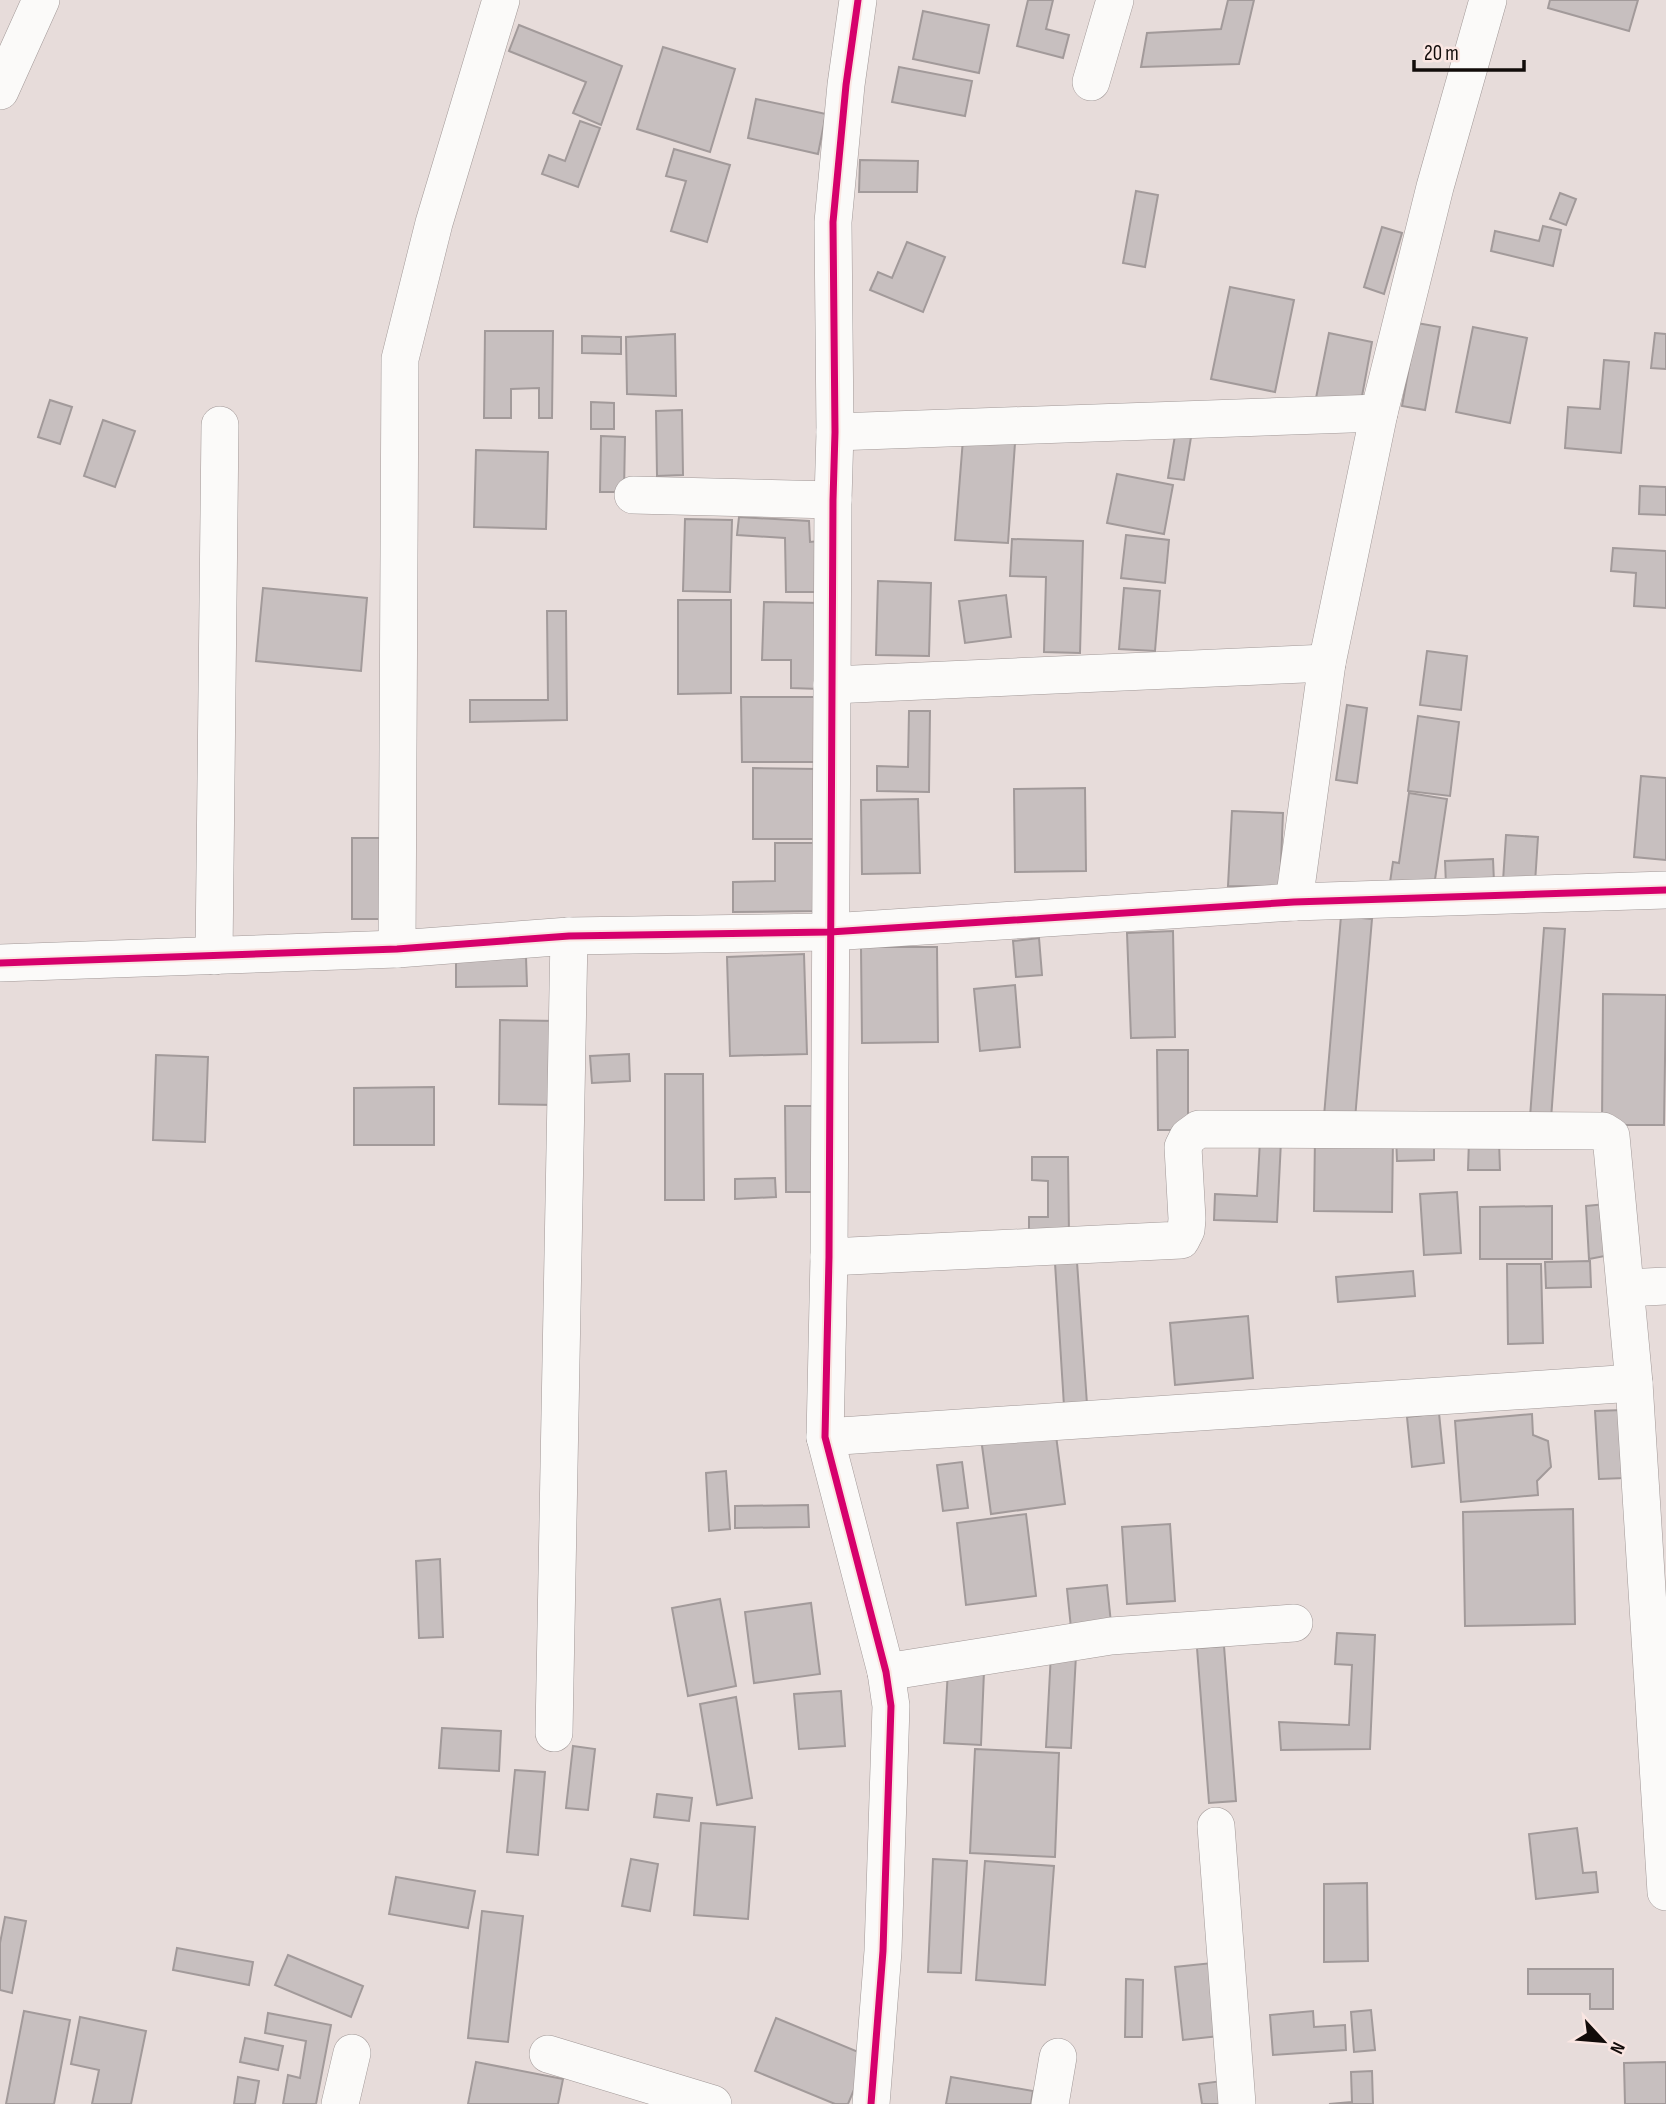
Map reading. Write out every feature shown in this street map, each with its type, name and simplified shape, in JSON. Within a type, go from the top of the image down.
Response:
[{"type":"street","points":[[0,91],[41,0]]},
{"type":"street","points":[[397,949],[400,359],[434,223],[501,0]]},
{"type":"street","points":[[858,0],[846,85],[833,222],[835,432],[829,1257],[825,1437],[886,1672],[891,1706],[883,1937],[871,2104]]},
{"type":"street","points":[[1091,82],[1115,0]]},
{"type":"street","points":[[1294,902],[1326,663],[1379,414],[1435,187],[1488,0]]},
{"type":"street","points":[[835,432],[1379,414]]},
{"type":"street","points":[[214,956],[220,425]]},
{"type":"street","points":[[633,495],[833,500]]},
{"type":"street","points":[[832,685],[1326,663]]},
{"type":"street","points":[[0,963],[397,949],[569,936],[830,932],[1294,902],[1666,890]]},
{"type":"street","points":[[554,1733],[569,936]]},
{"type":"street","points":[[829,1257],[1181,1240],[1187,1219],[1183,1147],[1188,1137],[1199,1129],[1603,1131],[1611,1136],[1634,1383],[1654,1502],[1666,1892]]},
{"type":"street","points":[[1626,1288],[1666,1286]]},
{"type":"street","points":[[825,1437],[1634,1383]]},
{"type":"street","points":[[886,1672],[1111,1636],[1294,1623]]},
{"type":"street","points":[[1216,1826],[1237,2104]]},
{"type":"street","points":[[340,2104],[352,2053]]},
{"type":"street","points":[[548,2054],[713,2104]]},
{"type":"street","points":[[1051,2104],[1058,2057]]},
{"type":"building","points":[[1028,0],[1053,0],[1046,29],[1069,35],[1063,58],[1017,46]]},
{"type":"building","points":[[1228,0],[1254,0],[1239,64],[1141,67],[1147,33],[1221,29]]},
{"type":"building","points":[[1550,0],[1638,0],[1629,31],[1548,8]]},
{"type":"building","points":[[923,11],[989,25],[979,73],[913,59]]},
{"type":"building","points":[[519,25],[622,66],[601,125],[573,113],[586,82],[509,51]]},
{"type":"building","points":[[663,47],[735,69],[710,152],[637,129]]},
{"type":"building","points":[[899,67],[972,81],[965,116],[892,102]]},
{"type":"building","points":[[756,99],[826,114],[818,154],[748,138]]},
{"type":"building","points":[[580,121],[600,128],[578,187],[542,174],[549,155],[565,161]]},
{"type":"building","points":[[674,149],[730,165],[707,242],[671,231],[686,181],[666,176]]},
{"type":"building","points":[[860,160],[918,161],[917,192],[859,192]]},
{"type":"building","points":[[1136,191],[1158,195],[1145,267],[1123,263]]},
{"type":"building","points":[[1560,193],[1576,199],[1566,225],[1550,219]]},
{"type":"building","points":[[1543,226],[1561,230],[1553,266],[1491,251],[1495,231],[1539,241]]},
{"type":"building","points":[[1382,227],[1402,233],[1384,294],[1364,287]]},
{"type":"building","points":[[907,242],[945,257],[923,312],[870,290],[878,272],[892,278]]},
{"type":"building","points":[[1230,287],[1294,300],[1275,392],[1211,379]]},
{"type":"building","points":[[1417,323],[1440,327],[1425,410],[1402,406]]},
{"type":"building","points":[[1473,327],[1527,338],[1510,423],[1456,412]]},
{"type":"building","points":[[485,331],[553,331],[552,418],[539,418],[539,388],[511,389],[511,418],[484,418]]},
{"type":"building","points":[[1329,333],[1372,342],[1360,407],[1316,398]]},
{"type":"building","points":[[1655,333],[1666,334],[1666,369],[1651,368]]},
{"type":"building","points":[[675,334],[676,396],[627,394],[626,337]]},
{"type":"building","points":[[582,336],[621,337],[621,354],[582,353]]},
{"type":"building","points":[[1604,360],[1629,362],[1621,453],[1565,448],[1568,407],[1600,409]]},
{"type":"building","points":[[50,400],[72,407],[60,444],[38,437]]},
{"type":"building","points":[[591,402],[614,403],[614,429],[591,429]]},
{"type":"building","points":[[682,410],[683,475],[657,476],[656,411]]},
{"type":"building","points":[[103,420],[135,431],[115,487],[84,476]]},
{"type":"building","points":[[1177,423],[1193,425],[1184,480],[1168,478]]},
{"type":"building","points":[[601,436],[625,437],[624,492],[600,492]]},
{"type":"building","points":[[963,439],[1015,443],[1008,543],[955,540]]},
{"type":"building","points":[[476,450],[548,452],[546,529],[474,527]]},
{"type":"building","points":[[1117,474],[1173,485],[1164,534],[1107,523]]},
{"type":"building","points":[[1640,486],[1666,487],[1666,515],[1639,514]]},
{"type":"building","points":[[739,517],[809,521],[810,542],[819,541],[824,592],[786,592],[785,538],[737,535]]},
{"type":"building","points":[[685,519],[732,520],[730,592],[683,591]]},
{"type":"building","points":[[1126,535],[1169,540],[1165,583],[1121,578]]},
{"type":"building","points":[[1012,539],[1083,541],[1080,653],[1044,652],[1046,577],[1010,576]]},
{"type":"building","points":[[1613,548],[1666,551],[1666,608],[1634,606],[1636,573],[1611,571]]},
{"type":"building","points":[[878,581],[931,583],[929,656],[876,655]]},
{"type":"building","points":[[263,588],[367,598],[361,671],[256,661]]},
{"type":"building","points":[[1124,588],[1160,591],[1155,651],[1119,649]]},
{"type":"building","points":[[1006,595],[1011,637],[965,643],[959,601]]},
{"type":"building","points":[[678,600],[731,600],[731,693],[678,694]]},
{"type":"building","points":[[764,602],[822,603],[819,689],[791,688],[791,660],[762,660]]},
{"type":"building","points":[[547,611],[566,611],[567,720],[470,722],[470,700],[548,700]]},
{"type":"building","points":[[1427,651],[1467,656],[1461,710],[1420,705]]},
{"type":"building","points":[[741,697],[820,697],[820,762],[742,762]]},
{"type":"building","points":[[1347,705],[1367,708],[1357,783],[1336,780]]},
{"type":"building","points":[[909,711],[930,711],[929,792],[877,791],[877,766],[908,767]]},
{"type":"building","points":[[1418,716],[1459,722],[1450,796],[1408,791]]},
{"type":"building","points":[[753,768],[817,769],[817,839],[753,839]]},
{"type":"building","points":[[1641,776],[1666,778],[1666,860],[1634,857]]},
{"type":"building","points":[[1085,788],[1086,871],[1015,872],[1014,789]]},
{"type":"building","points":[[1409,793],[1447,799],[1434,886],[1389,889],[1393,862],[1399,863]]},
{"type":"building","points":[[918,799],[920,873],[862,874],[861,800]]},
{"type":"building","points":[[1232,811],[1283,813],[1280,887],[1228,886]]},
{"type":"building","points":[[1506,835],[1538,837],[1535,883],[1503,881]]},
{"type":"building","points":[[352,838],[380,838],[380,919],[352,919]]},
{"type":"building","points":[[775,843],[818,843],[818,911],[733,912],[733,882],[775,881]]},
{"type":"building","points":[[1493,859],[1494,882],[1446,885],[1445,861]]},
{"type":"building","points":[[1341,916],[1372,919],[1355,1119],[1324,1116]]},
{"type":"building","points":[[1544,928],[1565,929],[1551,1119],[1530,1117]]},
{"type":"building","points":[[1173,931],[1175,1037],[1131,1038],[1127,933]]},
{"type":"building","points":[[1039,938],[1042,975],[1016,977],[1013,941]]},
{"type":"building","points":[[861,947],[937,947],[938,1042],[862,1043]]},
{"type":"building","points":[[804,954],[807,1054],[730,1056],[727,957]]},
{"type":"building","points":[[526,957],[527,986],[456,987],[456,958]]},
{"type":"building","points":[[1015,985],[1020,1047],[980,1051],[974,989]]},
{"type":"building","points":[[1603,994],[1666,995],[1664,1125],[1602,1125]]},
{"type":"building","points":[[500,1020],[557,1021],[556,1105],[499,1104]]},
{"type":"building","points":[[1157,1050],[1188,1050],[1188,1130],[1158,1130]]},
{"type":"building","points":[[629,1054],[630,1081],[592,1083],[590,1056]]},
{"type":"building","points":[[156,1055],[208,1057],[205,1142],[153,1140]]},
{"type":"building","points":[[665,1074],[703,1074],[704,1200],[665,1200]]},
{"type":"building","points":[[434,1087],[434,1145],[354,1145],[354,1088]]},
{"type":"building","points":[[785,1106],[813,1106],[814,1192],[786,1192]]},
{"type":"building","points":[[1434,1135],[1434,1160],[1397,1161],[1396,1136]]},
{"type":"building","points":[[1315,1136],[1393,1137],[1392,1212],[1314,1211]]},
{"type":"building","points":[[1260,1140],[1281,1141],[1277,1222],[1214,1220],[1215,1194],[1257,1196]]},
{"type":"building","points":[[1469,1140],[1499,1141],[1500,1170],[1468,1170]]},
{"type":"building","points":[[1032,1157],[1068,1157],[1069,1235],[1029,1235],[1029,1217],[1048,1217],[1048,1181],[1032,1180]]},
{"type":"building","points":[[775,1178],[776,1197],[735,1199],[735,1179]]},
{"type":"building","points":[[1457,1192],[1461,1253],[1424,1255],[1420,1194]]},
{"type":"building","points":[[1606,1204],[1610,1255],[1589,1259],[1586,1206]]},
{"type":"building","points":[[1552,1206],[1552,1259],[1480,1259],[1480,1207]]},
{"type":"building","points":[[1590,1261],[1591,1287],[1546,1288],[1545,1262]]},
{"type":"building","points":[[1077,1262],[1087,1404],[1064,1406],[1055,1263]]},
{"type":"building","points":[[1507,1264],[1541,1264],[1543,1343],[1508,1344]]},
{"type":"building","points":[[1413,1271],[1415,1296],[1338,1302],[1336,1277]]},
{"type":"building","points":[[1248,1316],[1253,1378],[1175,1385],[1170,1323]]},
{"type":"building","points":[[1623,1410],[1625,1478],[1599,1479],[1595,1411]]},
{"type":"building","points":[[1439,1413],[1444,1463],[1412,1467],[1407,1417]]},
{"type":"building","points":[[1532,1414],[1533,1435],[1548,1441],[1551,1467],[1537,1481],[1538,1495],[1461,1502],[1455,1421]]},
{"type":"building","points":[[1055,1428],[1065,1504],[991,1514],[981,1438]]},
{"type":"building","points":[[962,1462],[968,1508],[943,1511],[937,1465]]},
{"type":"building","points":[[726,1471],[730,1529],[709,1531],[706,1473]]},
{"type":"building","points":[[808,1505],[809,1527],[735,1528],[735,1506]]},
{"type":"building","points":[[1573,1509],[1575,1624],[1465,1626],[1463,1512]]},
{"type":"building","points":[[1026,1514],[1036,1596],[966,1605],[957,1523]]},
{"type":"building","points":[[1170,1524],[1175,1601],[1127,1604],[1122,1527]]},
{"type":"building","points":[[440,1559],[443,1637],[419,1638],[416,1561]]},
{"type":"building","points":[[1107,1585],[1111,1623],[1071,1628],[1067,1589]]},
{"type":"building","points":[[720,1599],[736,1686],[688,1696],[672,1608]]},
{"type":"building","points":[[811,1603],[820,1674],[754,1683],[745,1612]]},
{"type":"building","points":[[1337,1633],[1375,1635],[1370,1749],[1281,1750],[1279,1722],[1349,1725],[1352,1665],[1335,1664]]},
{"type":"building","points":[[1224,1646],[1236,1801],[1209,1803],[1197,1648]]},
{"type":"building","points":[[1051,1653],[1076,1655],[1071,1748],[1046,1747]]},
{"type":"building","points":[[948,1669],[984,1671],[981,1745],[944,1743]]},
{"type":"building","points":[[841,1691],[845,1746],[799,1749],[794,1694]]},
{"type":"building","points":[[736,1697],[752,1798],[717,1805],[700,1704]]},
{"type":"building","points":[[442,1728],[501,1731],[499,1771],[439,1768]]},
{"type":"building","points":[[573,1746],[595,1749],[588,1810],[566,1808]]},
{"type":"building","points":[[975,1749],[1059,1753],[1055,1857],[970,1853]]},
{"type":"building","points":[[515,1770],[545,1772],[538,1855],[507,1852]]},
{"type":"building","points":[[657,1794],[692,1798],[689,1821],[654,1817]]},
{"type":"building","points":[[701,1823],[755,1827],[748,1919],[694,1915]]},
{"type":"building","points":[[1577,1828],[1583,1873],[1596,1872],[1598,1892],[1536,1899],[1529,1834]]},
{"type":"building","points":[[631,1859],[658,1864],[650,1911],[622,1906]]},
{"type":"building","points":[[933,1859],[967,1861],[961,1973],[928,1972]]},
{"type":"building","points":[[985,1861],[1054,1866],[1045,1985],[976,1980]]},
{"type":"building","points":[[396,1877],[475,1891],[468,1928],[389,1914]]},
{"type":"building","points":[[1367,1883],[1368,1961],[1324,1962],[1324,1884]]},
{"type":"building","points":[[482,1911],[523,1916],[508,2042],[468,2038]]},
{"type":"building","points":[[5,1917],[26,1921],[12,1993],[0,1990],[0,1943]]},
{"type":"building","points":[[177,1948],[253,1962],[249,1985],[173,1970]]},
{"type":"building","points":[[288,1955],[363,1986],[351,2017],[275,1985]]},
{"type":"building","points":[[1212,1963],[1219,2036],[1183,2040],[1175,1967]]},
{"type":"building","points":[[1528,1969],[1613,1969],[1613,2009],[1590,2009],[1590,1994],[1528,1994]]},
{"type":"building","points":[[1126,1979],[1143,1980],[1142,2037],[1125,2037]]},
{"type":"building","points":[[1371,2010],[1375,2050],[1354,2052],[1351,2012]]},
{"type":"building","points":[[24,2011],[70,2020],[54,2104],[6,2104]]},
{"type":"building","points":[[1313,2011],[1314,2027],[1345,2025],[1346,2050],[1273,2055],[1270,2015]]},
{"type":"building","points":[[268,2013],[331,2025],[316,2104],[283,2104],[288,2075],[300,2078],[306,2041],[265,2033]]},
{"type":"building","points":[[80,2017],[146,2031],[131,2104],[92,2104],[99,2070],[71,2064]]},
{"type":"building","points":[[776,2018],[868,2056],[848,2104],[835,2104],[755,2071]]},
{"type":"building","points":[[245,2038],[283,2046],[278,2070],[240,2062]]},
{"type":"building","points":[[476,2062],[563,2079],[558,2104],[468,2104]]},
{"type":"building","points":[[1666,2062],[1666,2104],[1625,2104],[1624,2063]]},
{"type":"building","points":[[1372,2071],[1373,2104],[1329,2104],[1352,2102],[1351,2072]]},
{"type":"building","points":[[238,2077],[259,2081],[255,2104],[234,2104]]},
{"type":"building","points":[[951,2077],[1033,2091],[1031,2104],[946,2104]]},
{"type":"building","points":[[1229,2080],[1232,2104],[1202,2104],[1199,2084]]},
{"type":"cycle path","points":[[858,0],[846,85],[833,222],[835,432],[829,1257],[825,1437],[886,1672],[891,1706],[883,1951],[871,2104]]},
{"type":"cycle path","points":[[0,963],[397,949],[569,936],[830,932],[1294,902],[1666,890]]}]
